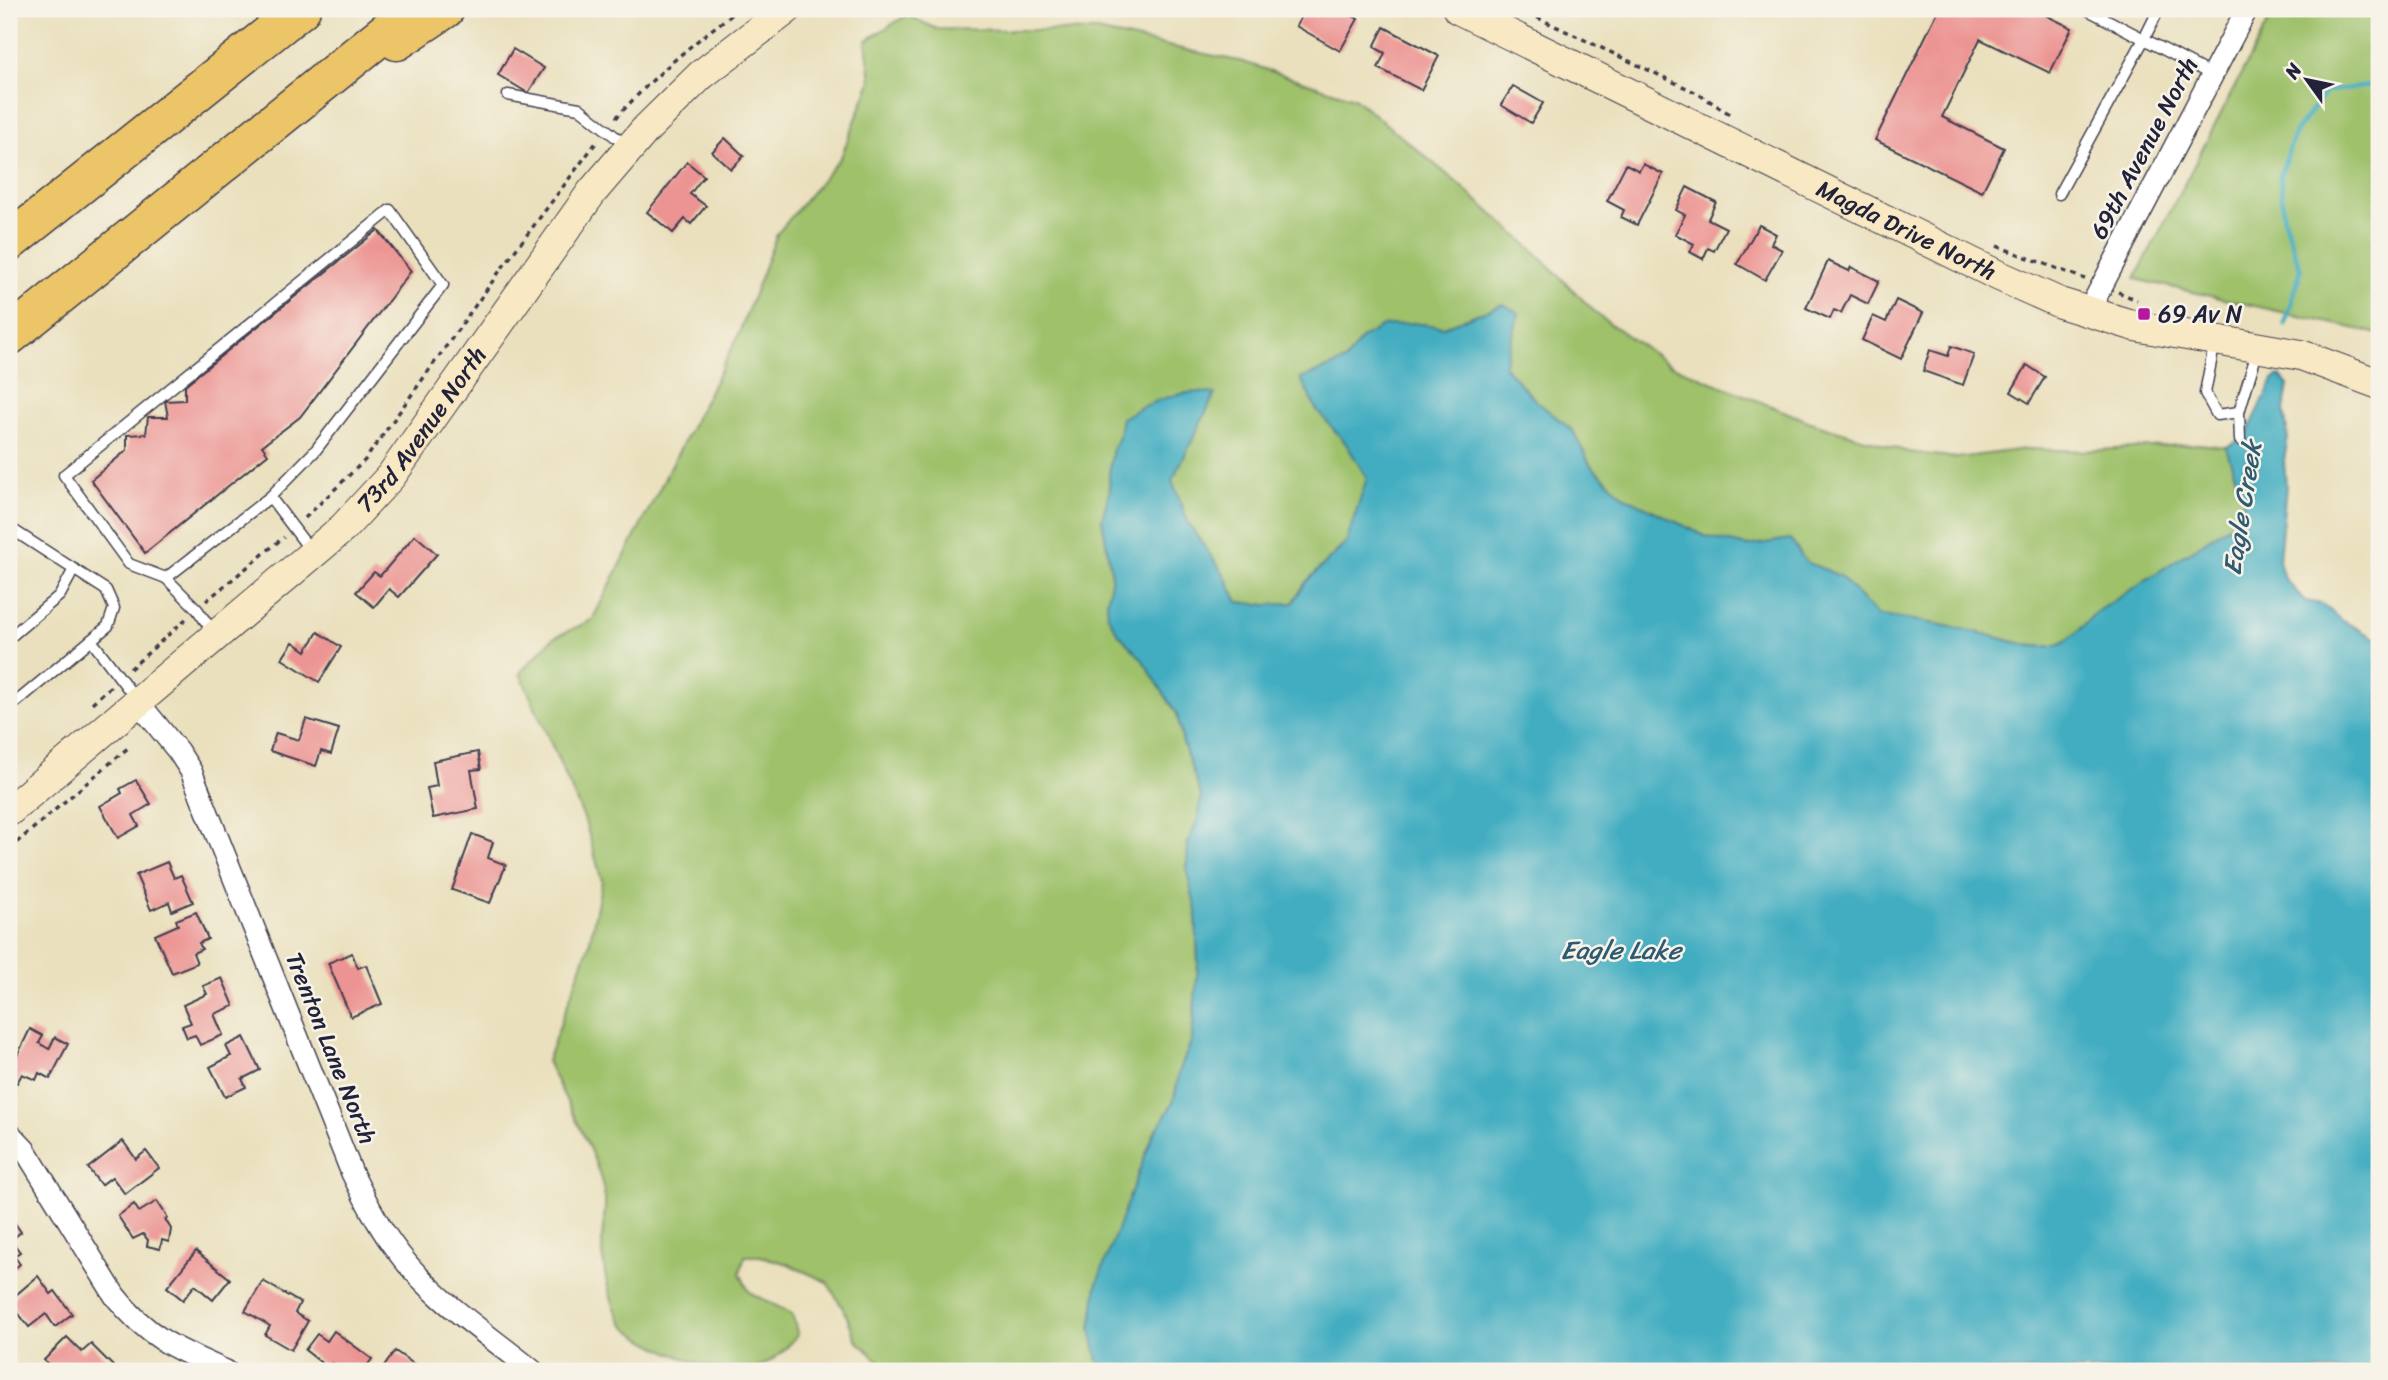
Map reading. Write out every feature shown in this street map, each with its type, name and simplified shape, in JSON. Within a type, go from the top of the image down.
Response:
[{"type":"highway","points":[[9,242],[301,9]]},
{"type":"highway","points":[[9,336],[414,9]]},
{"type":"highway","points":[[248,143],[445,9]]},
{"type":"street","name":"73rd Avenue North","points":[[9,811],[343,528],[391,476],[592,192],[629,148],[701,75],[788,9]]},
{"type":"street","name":"Magda Drive North","points":[[1458,9],[1995,274],[2060,303],[2135,326],[2301,355],[2379,384]]},
{"type":"street","name":"69th Avenue North","points":[[2088,312],[2247,9]]},
{"type":"street","name":"Trenton Lane North","points":[[138,702],[191,771],[347,1160],[371,1211],[393,1246],[421,1279],[508,1363],[533,1371]]},
{"type":"street","points":[[9,1133],[25,1150],[115,1296],[131,1316],[159,1340],[226,1371]]},
{"type":"lane","points":[[2086,9],[2212,75]]},
{"type":"lane","points":[[2059,194],[2159,9]]},
{"type":"lane","points":[[508,95],[579,108],[629,148]]},
{"type":"lane","points":[[166,578],[270,497],[315,451],[443,285],[390,210],[64,475],[129,564],[166,578],[197,609],[215,635]]},
{"type":"lane","points":[[2215,339],[2205,393],[2217,415],[2239,412]]},
{"type":"lane","points":[[2240,440],[2239,412],[2258,346]]},
{"type":"lane","points":[[270,497],[313,554]]},
{"type":"lane","points":[[9,708],[108,626],[114,608],[106,590],[13,530]]},
{"type":"lane","points":[[9,638],[60,595],[74,569]]},
{"type":"lane","points":[[91,640],[138,702]]},
{"type":"path","points":[[92,703],[197,609],[295,528],[365,460],[502,268],[605,130],[648,83],[710,30],[740,9]]},
{"type":"path","points":[[1519,9],[1697,93],[1734,116]]},
{"type":"path","points":[[1991,244],[2138,300]]},
{"type":"path","points":[[9,849],[129,747]]},
{"type":"green space","points":[[2275,9],[2379,9],[2379,334],[2135,279]]},
{"type":"green space","points":[[907,15],[937,29],[1097,31],[1243,62],[1354,98],[1454,180],[1533,250],[1599,316],[1670,365],[1813,423],[1908,452],[1957,458],[2026,449],[2084,451],[2198,444],[2226,447],[2244,502],[2233,523],[2094,614],[2075,634],[2058,645],[2026,644],[1945,626],[1878,616],[1840,576],[1806,562],[1790,539],[1747,546],[1707,537],[1625,497],[1591,466],[1573,431],[1535,400],[1504,366],[1519,313],[1503,304],[1444,327],[1413,323],[1362,338],[1345,361],[1301,379],[1316,409],[1345,442],[1367,478],[1346,543],[1306,582],[1293,603],[1267,605],[1238,602],[1223,573],[1189,525],[1172,481],[1205,414],[1178,395],[1141,407],[1123,418],[1118,440],[1113,448],[1110,490],[1102,519],[1112,576],[1107,602],[1117,632],[1142,659],[1177,714],[1183,743],[1201,795],[1198,820],[1188,843],[1187,872],[1196,910],[1198,963],[1192,1039],[1180,1070],[1173,1103],[1153,1136],[1130,1196],[1098,1361],[1104,1371],[890,1371],[857,1341],[845,1312],[827,1282],[788,1264],[760,1256],[745,1256],[740,1273],[749,1292],[792,1314],[798,1335],[768,1362],[746,1371],[718,1368],[679,1356],[659,1348],[629,1329],[616,1311],[604,1262],[602,1242],[605,1199],[602,1183],[589,1148],[547,1061],[589,945],[602,881],[584,818],[520,673],[553,638],[592,620],[738,336],[777,234],[841,157],[871,81],[866,41]]},
{"type":"water","name":"Eagle Lake","points":[[1503,304],[1519,313],[1504,366],[1535,400],[1573,431],[1591,466],[1625,497],[1707,537],[1747,546],[1790,539],[1806,562],[1840,576],[1878,616],[1945,626],[2035,646],[2052,646],[2064,642],[2094,614],[2233,523],[2244,502],[2226,447],[2245,438],[2273,380],[2280,376],[2288,385],[2284,409],[2288,438],[2284,460],[2286,486],[2279,561],[2284,578],[2305,601],[2322,604],[2343,621],[2379,640],[2379,1371],[1104,1371],[1098,1361],[1091,1329],[1097,1283],[1153,1136],[1173,1103],[1180,1070],[1192,1039],[1198,963],[1196,910],[1187,872],[1188,843],[1198,820],[1201,795],[1183,743],[1177,714],[1142,659],[1117,632],[1108,616],[1107,602],[1112,576],[1102,519],[1110,490],[1113,448],[1118,440],[1122,418],[1167,397],[1203,392],[1215,394],[1172,481],[1189,525],[1223,573],[1238,602],[1267,605],[1293,603],[1306,582],[1346,543],[1367,478],[1345,442],[1316,409],[1301,379],[1345,361],[1362,338],[1383,326],[1412,323],[1444,327]]},
{"type":"building","points":[[1306,9],[1340,9],[1358,19],[1340,51],[1296,26]]},
{"type":"building","points":[[1939,9],[2033,9],[2072,28],[2050,73],[1980,39],[1942,117],[2004,148],[1982,192],[1875,140]]},
{"type":"building","points":[[1384,27],[1439,56],[1421,90],[1378,68],[1385,53],[1374,47]]},
{"type":"building","points":[[513,49],[544,68],[528,93],[498,75]]},
{"type":"building","points":[[1513,86],[1543,103],[1531,123],[1501,105]]},
{"type":"building","points":[[725,138],[744,156],[731,169],[712,152]]},
{"type":"building","points":[[687,162],[704,176],[690,194],[706,206],[691,224],[685,219],[673,233],[647,212]]},
{"type":"building","points":[[1626,164],[1639,171],[1643,164],[1663,174],[1637,225],[1621,217],[1624,210],[1607,201]]},
{"type":"building","points":[[1687,187],[1716,202],[1708,219],[1726,228],[1714,251],[1708,248],[1703,259],[1690,252],[1694,244],[1675,234],[1685,215],[1676,210]]},
{"type":"building","points":[[1759,225],[1776,234],[1771,244],[1782,250],[1765,280],[1737,264]]},
{"type":"building","points":[[378,230],[411,271],[300,417],[262,446],[268,454],[145,553],[91,480],[127,450],[127,435],[146,434],[148,417],[168,417],[165,401],[185,400],[185,385]]},
{"type":"building","points":[[1828,261],[1849,271],[1851,267],[1879,281],[1868,304],[1850,295],[1841,313],[1834,310],[1830,319],[1806,308]]},
{"type":"building","points":[[1896,300],[1923,313],[1901,359],[1862,340],[1873,316],[1886,322]]},
{"type":"building","points":[[1951,346],[1974,354],[1963,385],[1923,371],[1930,350],[1948,356]]},
{"type":"building","points":[[2027,365],[2045,377],[2029,403],[2011,392]]},
{"type":"building","points":[[415,535],[437,554],[399,597],[389,589],[374,607],[356,592],[374,572],[380,576]]},
{"type":"building","points":[[318,632],[341,647],[319,682],[282,659],[293,642],[306,651]]},
{"type":"building","points":[[306,719],[339,729],[331,754],[321,751],[316,766],[270,751],[276,733],[299,740]]},
{"type":"building","points":[[478,752],[481,769],[471,770],[478,809],[433,818],[427,788],[437,786],[433,761]]},
{"type":"building","points":[[136,780],[151,804],[133,815],[139,826],[118,838],[100,806],[122,793],[120,789]]},
{"type":"building","points":[[472,834],[493,842],[488,858],[506,865],[490,903],[452,890]]},
{"type":"building","points":[[167,862],[174,878],[181,875],[193,902],[172,911],[169,902],[151,910],[136,875]]},
{"type":"building","points":[[196,912],[208,939],[199,943],[202,949],[193,953],[197,963],[172,973],[155,935],[178,925],[176,920]]},
{"type":"building","points":[[352,953],[358,968],[366,965],[382,1004],[351,1017],[328,963]]},
{"type":"building","points":[[222,978],[234,1006],[214,1014],[223,1035],[200,1045],[195,1035],[187,1038],[182,1026],[191,1023],[183,1005],[207,994],[203,986]]},
{"type":"building","points":[[30,1029],[43,1036],[39,1043],[49,1049],[55,1037],[68,1044],[50,1079],[39,1073],[36,1080],[22,1074],[17,1083],[9,1079],[9,1055],[16,1058]]},
{"type":"building","points":[[244,1037],[260,1070],[242,1079],[246,1087],[225,1097],[210,1067],[231,1056],[226,1046]]},
{"type":"building","points":[[123,1141],[136,1159],[146,1151],[159,1168],[125,1194],[112,1177],[101,1185],[88,1168]]},
{"type":"building","points":[[157,1201],[168,1218],[165,1219],[171,1229],[169,1242],[162,1240],[160,1249],[147,1246],[148,1240],[143,1234],[133,1239],[118,1216],[134,1204],[139,1212]]},
{"type":"building","points":[[9,1215],[21,1232],[11,1240],[20,1252],[14,1256],[20,1264],[9,1273]]},
{"type":"building","points":[[196,1251],[230,1279],[213,1300],[195,1285],[183,1300],[167,1287]]},
{"type":"building","points":[[38,1276],[51,1294],[55,1291],[72,1314],[55,1327],[46,1314],[29,1327],[9,1301]]},
{"type":"building","points":[[263,1281],[300,1303],[295,1313],[308,1321],[291,1350],[265,1335],[270,1326],[245,1311]]},
{"type":"building","points":[[334,1331],[372,1359],[363,1371],[344,1371],[332,1363],[328,1368],[305,1350],[317,1334],[327,1341]]},
{"type":"building","points":[[67,1337],[82,1352],[91,1344],[113,1366],[108,1371],[55,1371],[44,1360]]},
{"type":"building","points":[[395,1351],[424,1371],[381,1371]]},
{"type":"waterway","name":"Eagle Creek","points":[[2285,324],[2301,270],[2284,220],[2280,176],[2295,132],[2327,91],[2379,85]]},
{"type":"place","name":"69 Av N","points":[[2144,314]]}]
